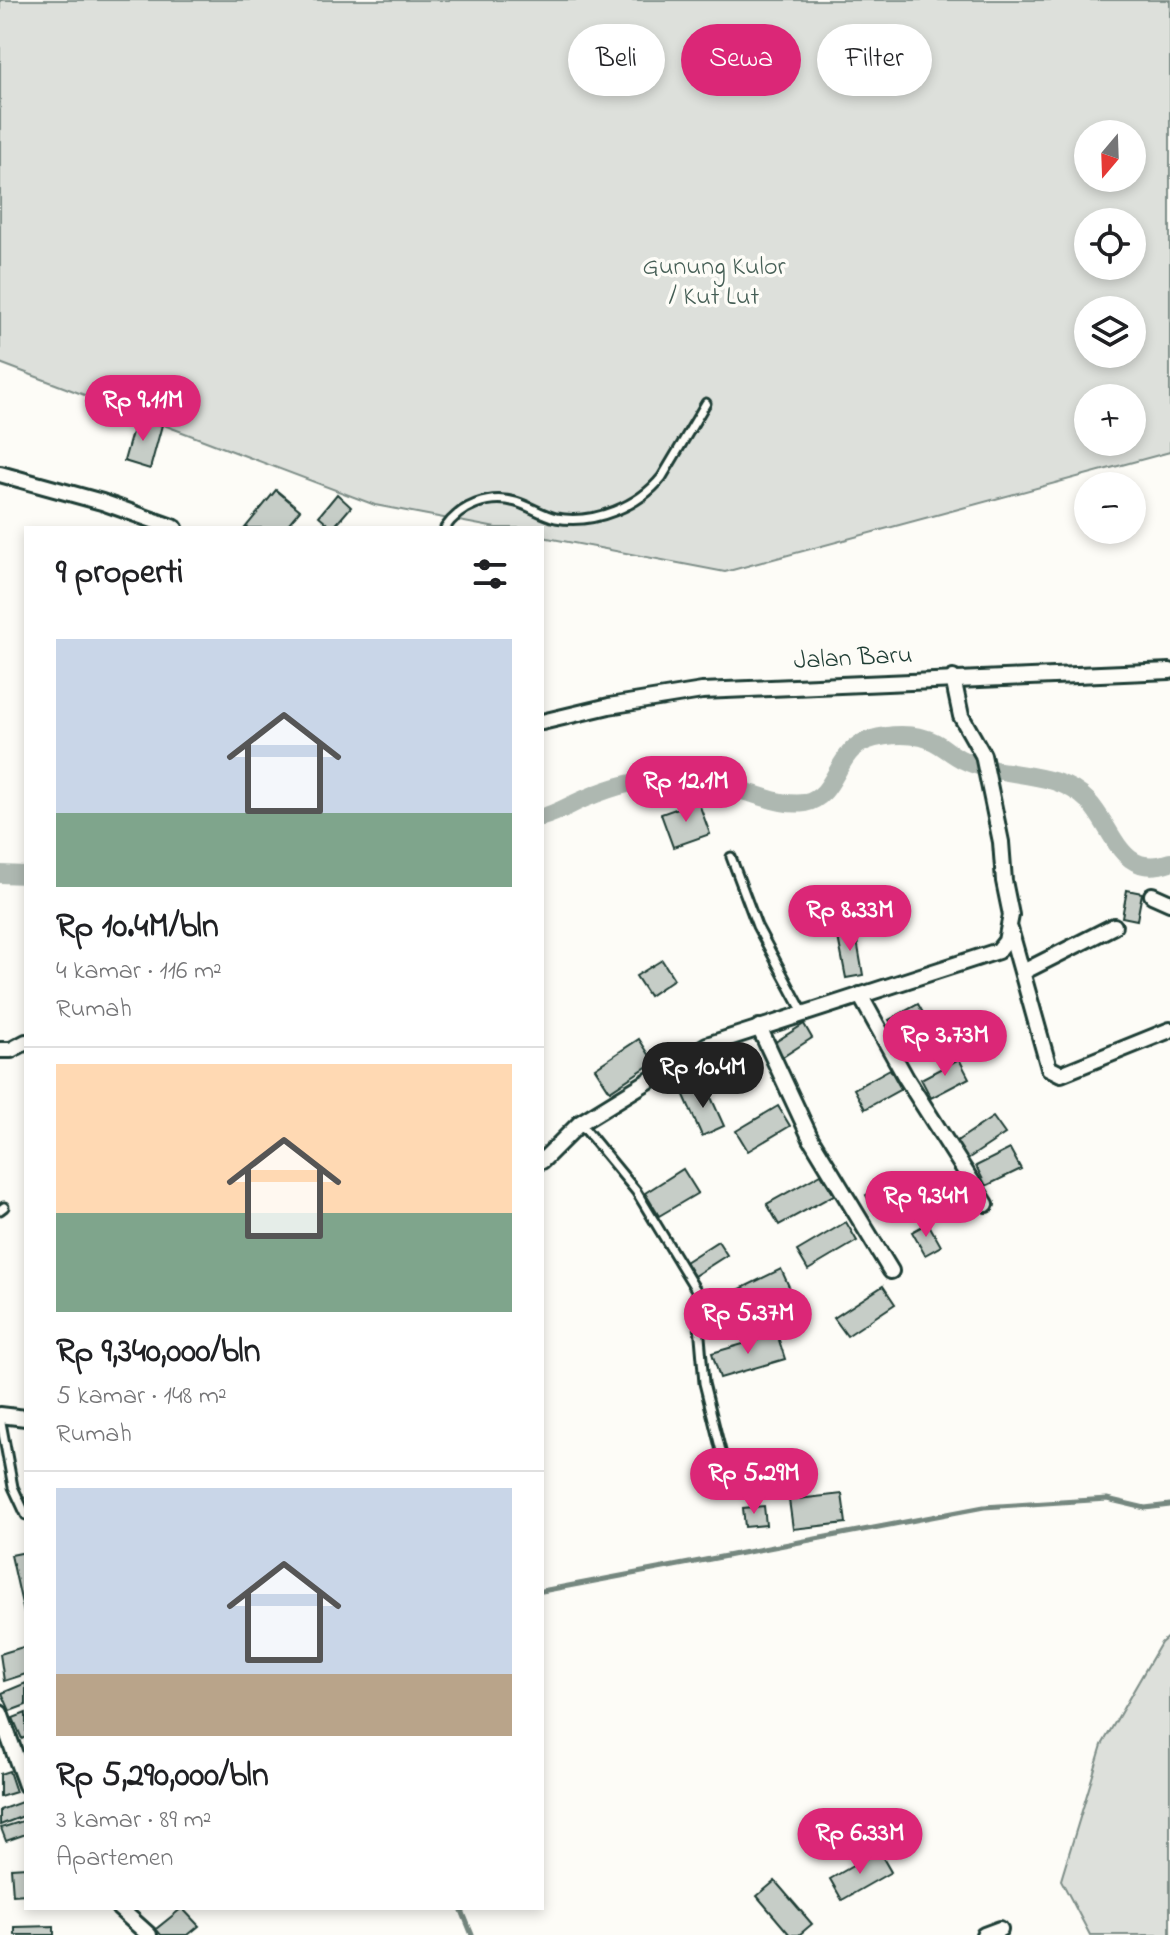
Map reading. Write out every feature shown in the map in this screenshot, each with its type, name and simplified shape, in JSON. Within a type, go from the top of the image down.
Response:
[{"type":"street","points":[[0,474],[140,522],[163,526]]},
{"type":"street","name":"Jalan Baru","points":[[544,722],[609,706],[702,691],[1170,671]]},
{"type":"street","points":[[953,678],[961,716],[983,755],[989,777],[1011,915],[1010,929],[1049,1068],[1061,1074],[1170,1030]]},
{"type":"street","points":[[1152,895],[1170,903]]},
{"type":"street","points":[[1023,972],[1114,926]]},
{"type":"street","points":[[544,1159],[580,1123],[707,1045],[998,951],[1010,929]]},
{"type":"street","points":[[860,995],[906,1078],[986,1204]]},
{"type":"street","points":[[759,1027],[811,1139],[891,1271]]},
{"type":"street","points":[[0,1050],[11,1050],[24,1043]]},
{"type":"street","points":[[0,1416],[24,1418]]},
{"type":"street","points":[[0,1713],[24,1779]]},
{"type":"street","points":[[121,1910],[149,1935]]},
{"type":"street","points":[[984,1935],[1000,1929]]},
{"type":"lane","points":[[447,526],[465,507],[495,500],[516,502],[546,514],[571,519],[586,518],[631,505],[654,488],[706,403]]},
{"type":"lane","points":[[731,857],[757,926],[804,1014]]},
{"type":"lane","points":[[580,1123],[631,1183],[696,1290],[704,1383],[724,1463]]},
{"type":"lane","points":[[0,1416],[13,1487],[24,1511]]},
{"type":"green space","name":"Gunung Kulor / Kut Lut","points":[[0,0],[1170,0],[1170,452],[1096,472],[1074,472],[1074,478],[725,572],[544,537],[544,526],[485,526],[375,505],[0,363]]},
{"type":"green space","points":[[1170,1635],[1170,1935],[1090,1935],[1061,1880],[1102,1745],[1161,1643]]},
{"type":"building","points":[[136,418],[162,425],[150,469],[124,461]]},
{"type":"building","points":[[276,490],[300,510],[287,526],[247,526]]},
{"type":"building","points":[[337,494],[351,507],[335,526],[319,516]]},
{"type":"building","points":[[698,801],[710,834],[673,847],[661,814]]},
{"type":"building","points":[[1127,890],[1142,893],[1137,920],[1122,917]]},
{"type":"building","points":[[855,929],[863,975],[846,978],[837,932]]},
{"type":"building","points":[[662,960],[674,979],[649,996],[636,976]]},
{"type":"building","points":[[918,1004],[926,1018],[897,1034],[889,1020]]},
{"type":"building","points":[[804,1024],[812,1038],[778,1060],[769,1046]]},
{"type":"building","points":[[639,1039],[654,1062],[610,1091],[595,1068]]},
{"type":"building","points":[[959,1059],[969,1078],[931,1098],[921,1079]]},
{"type":"building","points":[[890,1069],[901,1089],[865,1109],[854,1089]]},
{"type":"building","points":[[705,1084],[724,1126],[702,1136],[683,1093]]},
{"type":"building","points":[[778,1106],[790,1126],[748,1151],[736,1131]]},
{"type":"building","points":[[993,1117],[1005,1134],[966,1160],[954,1143]]},
{"type":"building","points":[[1010,1149],[1021,1169],[986,1186],[976,1166]]},
{"type":"building","points":[[683,1169],[698,1193],[659,1216],[645,1193]]},
{"type":"building","points":[[821,1174],[834,1195],[779,1225],[767,1204]]},
{"type":"building","points":[[891,1180],[902,1199],[876,1213],[866,1195]]},
{"type":"building","points":[[846,1222],[857,1241],[808,1270],[797,1251]]},
{"type":"building","points":[[928,1223],[941,1246],[925,1255],[912,1232]]},
{"type":"building","points":[[718,1241],[727,1255],[694,1276],[685,1262]]},
{"type":"building","points":[[781,1269],[792,1293],[744,1317],[732,1293]]},
{"type":"building","points":[[883,1286],[895,1304],[847,1336],[834,1318]]},
{"type":"building","points":[[777,1334],[785,1359],[720,1378],[712,1353]]},
{"type":"building","points":[[842,1494],[846,1523],[793,1529],[789,1500]]},
{"type":"building","points":[[764,1506],[766,1525],[745,1527],[743,1508]]},
{"type":"building","points":[[24,1552],[24,1613],[11,1555]]},
{"type":"building","points":[[24,1647],[24,1675],[4,1681],[0,1654]]},
{"type":"building","points":[[24,1684],[24,1706],[10,1711],[2,1693]]},
{"type":"building","points":[[24,1714],[22,1739],[13,1718]]},
{"type":"building","points":[[9,1771],[16,1792],[0,1797],[0,1774]]},
{"type":"building","points":[[24,1801],[24,1816],[0,1825],[0,1810]]},
{"type":"building","points":[[24,1821],[24,1835],[6,1841],[1,1828]]},
{"type":"building","points":[[879,1851],[891,1872],[842,1900],[830,1879]]},
{"type":"building","points":[[24,1867],[24,1894],[13,1895],[11,1868]]},
{"type":"building","points":[[775,1881],[812,1924],[799,1935],[790,1935],[757,1896]]},
{"type":"building","points":[[180,1910],[184,1910],[199,1926],[188,1935],[161,1935],[156,1929]]},
{"type":"building","points":[[54,1926],[54,1935],[15,1935],[15,1927]]},
{"type":"waterway","points":[[544,816],[607,790],[663,779],[701,782],[782,802],[805,803],[827,789],[846,757],[858,745],[884,736],[913,736],[933,741],[978,766],[1060,783],[1088,801],[1129,858],[1153,866],[1170,862]]},
{"type":"waterway","points":[[0,874],[24,875]]},
{"type":"waterway","points":[[544,1591],[984,1507],[1107,1499],[1145,1508],[1170,1505]]},
{"type":"waterway","points":[[462,1910],[472,1935]]}]
